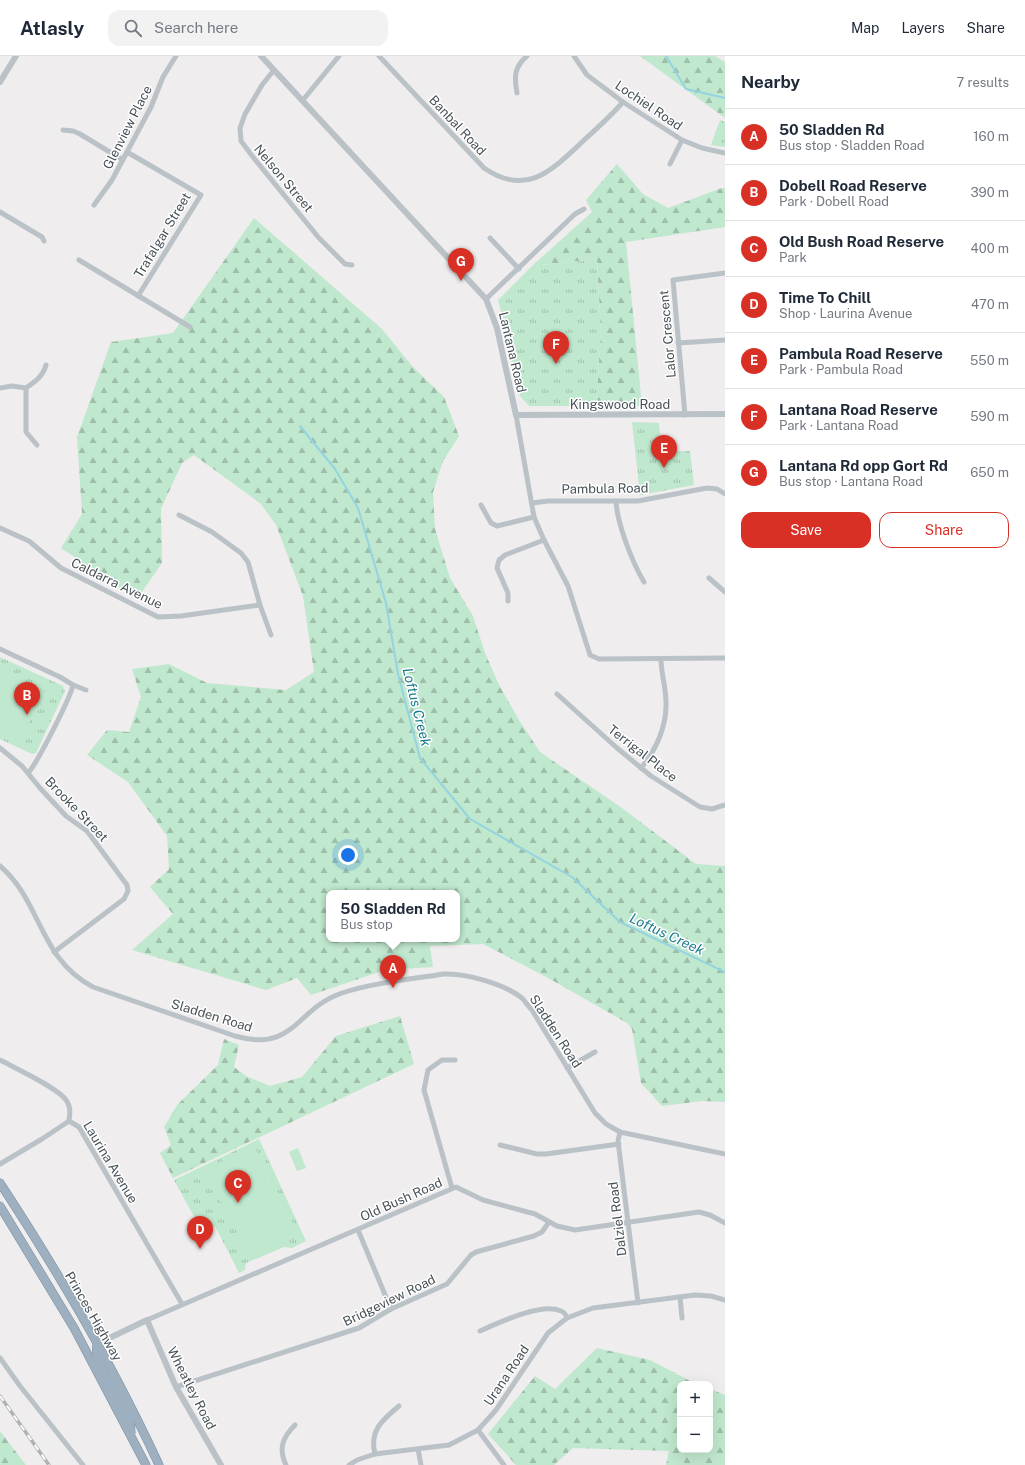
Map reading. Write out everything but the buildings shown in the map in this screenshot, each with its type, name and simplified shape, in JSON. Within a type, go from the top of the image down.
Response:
[{"type":"highway","name":"Princes Highway","points":[[0,1183],[31,1230],[98,1344],[146,1437],[158,1465]]},
{"type":"highway","name":"Princes Highway","points":[[0,1206],[74,1328],[146,1465]]},
{"type":"highway","points":[[74,1328],[89,1340],[98,1344],[97,1356],[129,1417],[131,1436]]},
{"type":"street","points":[[0,82],[16,56]]},
{"type":"street","name":"Glenview Place","points":[[94,205],[112,180],[128,152],[151,107],[163,77],[176,56]]},
{"type":"street","name":"Lantana Road","points":[[261,56],[486,300],[497,328],[516,415],[534,517],[568,586],[588,650],[592,657],[599,659],[661,659]]},
{"type":"street","points":[[303,100],[340,56]]},
{"type":"street","name":"Banbal Road","points":[[379,56],[484,168],[498,177],[511,181],[524,181],[535,178],[556,167],[623,102]]},
{"type":"street","points":[[517,93],[515,75],[520,64],[527,56]]},
{"type":"street","name":"Lochiel Road","points":[[574,56],[587,75],[623,102],[682,140],[702,148],[725,153]]},
{"type":"street","name":"Nelson Street","points":[[274,70],[262,85],[245,114],[240,128],[241,141],[320,238],[344,264],[352,265]]},
{"type":"street","points":[[63,130],[73,131],[80,134],[123,160]]},
{"type":"street","points":[[670,164],[682,140]]},
{"type":"street","name":"Trafalgar Street","points":[[128,152],[201,195],[138,296]]},
{"type":"street","points":[[486,300],[575,214],[584,209]]},
{"type":"street","points":[[0,212],[42,237],[44,241]]},
{"type":"street","points":[[490,238],[519,269]]},
{"type":"street","points":[[80,260],[190,327]]},
{"type":"street","name":"Lalor Crescent","points":[[685,414],[673,280],[725,273]]},
{"type":"street","points":[[678,343],[725,340]]},
{"type":"street","points":[[0,388],[12,386],[26,388],[38,380],[44,372],[46,365]]},
{"type":"street","points":[[26,388],[26,432],[37,445]]},
{"type":"street","name":"Kingswood Road","points":[[516,415],[725,414]]},
{"type":"street","name":"Pambula Road","points":[[532,503],[548,501],[648,500],[707,488],[717,489],[725,494]]},
{"type":"street","points":[[616,500],[617,511],[633,560],[644,582]]},
{"type":"street","points":[[481,505],[491,523],[497,526],[534,517]]},
{"type":"street","points":[[178,515],[212,532],[241,553],[248,562],[260,605],[271,634]]},
{"type":"street","name":"Caldarra Avenue","points":[[0,528],[29,541],[37,550],[61,568],[158,617],[181,616],[260,605]]},
{"type":"street","points":[[508,600],[508,593],[497,568],[499,560],[505,554],[544,540]]},
{"type":"street","points":[[709,578],[725,592]]},
{"type":"street","points":[[0,649],[86,690]]},
{"type":"street","points":[[641,768],[652,752],[664,721],[666,702],[661,659],[725,658]]},
{"type":"street","points":[[28,772],[34,766],[73,685]]},
{"type":"street","name":"Terrigal Place","points":[[557,694],[641,768],[700,807],[712,809],[725,805]]},
{"type":"street","name":"Brooke Street","points":[[0,748],[28,772],[58,808],[87,831],[127,885],[128,891],[124,899],[54,952]]},
{"type":"street","name":"Sladden Road","points":[[0,866],[25,897],[54,952],[71,972],[93,987],[235,1036],[259,1041],[270,1040],[291,1030],[322,1003],[343,993],[431,976],[460,974],[504,988],[522,998],[532,1010],[598,1118],[620,1132],[725,1154]]},
{"type":"street","points":[[567,1068],[595,1052]]},
{"type":"street","name":"Laurina Avenue","points":[[0,1060],[64,1097],[69,1106],[68,1121],[78,1127],[182,1304]]},
{"type":"street","points":[[452,1188],[424,1090],[428,1070],[442,1060],[455,1060]]},
{"type":"street","points":[[0,1164],[42,1139],[68,1121]]},
{"type":"street","name":"Dalziel Road","points":[[620,1132],[619,1144],[638,1303]]},
{"type":"street","points":[[500,1145],[537,1154],[546,1154],[619,1144]]},
{"type":"street","name":"Old Bush Road","points":[[98,1344],[182,1304],[358,1230],[452,1188],[459,1187],[483,1200],[535,1214],[548,1222],[565,1229],[575,1230],[699,1212],[710,1215],[725,1223]]},
{"type":"street","name":"Bridgeview Road","points":[[176,1387],[359,1328],[391,1309],[447,1284],[470,1255],[534,1236],[542,1232],[548,1222]]},
{"type":"street","points":[[358,1230],[391,1309]]},
{"type":"street","name":"Urana Road","points":[[349,1465],[357,1460],[375,1454],[418,1450],[449,1445],[478,1430],[496,1410],[548,1333],[567,1318],[593,1308],[680,1297],[703,1295],[725,1300]]},
{"type":"street","points":[[680,1297],[682,1318]]},
{"type":"street","points":[[480,1331],[532,1311],[557,1310],[564,1313],[567,1318]]},
{"type":"street","name":"Wheatley Road","points":[[147,1320],[176,1387],[221,1465]]},
{"type":"street","points":[[0,1358],[20,1386],[83,1465]]},
{"type":"street","points":[[375,1454],[373,1439],[376,1429],[385,1417],[399,1406]]},
{"type":"street","points":[[286,1465],[281,1451],[282,1445],[286,1434],[295,1425]]},
{"type":"street","points":[[478,1430],[504,1465]]},
{"type":"street","points":[[418,1450],[421,1465]]},
{"type":"green space","points":[[640,56],[715,56],[725,62],[725,118]]},
{"type":"green space","points":[[720,120],[725,122],[725,147],[711,145]]},
{"type":"green space","points":[[617,164],[643,194],[668,208],[725,188],[725,227],[626,242],[642,406],[596,406],[601,333],[597,259],[532,266],[592,212],[586,200]]},
{"type":"green space","points":[[254,218],[382,329],[412,366],[444,397],[459,436],[443,461],[433,492],[435,529],[450,578],[473,616],[485,653],[499,685],[519,720],[540,752],[622,808],[696,864],[725,866],[725,1102],[702,1101],[662,1106],[641,1083],[632,1029],[627,1023],[550,979],[483,944],[430,946],[433,967],[385,970],[311,995],[297,978],[266,990],[132,950],[173,914],[150,887],[169,869],[167,836],[128,782],[87,755],[107,730],[129,732],[141,697],[132,669],[169,664],[207,683],[286,690],[314,672],[303,596],[276,525],[261,504],[194,455],[182,463],[161,509],[162,563],[137,599],[61,548],[82,514],[77,437],[111,342],[173,333]]},
{"type":"green space","points":[[597,259],[601,333],[596,406],[529,406],[520,396],[498,300],[532,266]]},
{"type":"green space","points":[[632,422],[659,423],[661,451],[690,451],[694,485],[640,495]]},
{"type":"green space","points":[[0,657],[63,686],[65,691],[36,753],[32,754],[0,739]]},
{"type":"green space","points":[[0,671],[44,691],[21,739],[0,730]]},
{"type":"green space","points":[[400,1016],[414,1064],[173,1178],[160,1153],[171,1145],[164,1127],[177,1105],[218,1065],[224,1039],[239,1045],[234,1067],[246,1076],[270,1086],[302,1077],[336,1036]]},
{"type":"green space","points":[[259,1139],[306,1241],[292,1248],[284,1247],[246,1263],[245,1270],[239,1273],[215,1226],[203,1233],[174,1180]]},
{"type":"green space","points":[[254,1146],[299,1235],[251,1259],[204,1170]]},
{"type":"green space","points":[[298,1148],[306,1168],[297,1171],[289,1152]]},
{"type":"green space","points":[[597,1348],[650,1360],[690,1381],[677,1381],[677,1453],[713,1453],[713,1390],[725,1395],[725,1465],[666,1465],[669,1451],[573,1448],[554,1465],[516,1465],[488,1434],[535,1376],[555,1389]]},
{"type":"green space","points":[[0,1431],[26,1465],[0,1465]]},
{"type":"waterway","points":[[666,56],[686,89],[725,98]]},
{"type":"waterway","name":"Loftus Creek","points":[[300,426],[335,469],[358,508],[386,603],[398,674],[420,758],[470,819],[572,877],[620,922],[725,972]]},
{"type":"railway","points":[[0,1396],[49,1465]]},
{"type":"place","name":"Lantana Rd opp Gort Rd","points":[[461,281]]},
{"type":"place","name":"Lantana Road Reserve","points":[[556,364]]},
{"type":"place","name":"Pambula Road Reserve","points":[[664,468]]},
{"type":"place","name":"Dobell Road Reserve","points":[[27,715]]},
{"type":"place","name":"50 Sladden Rd","points":[[393,988]]},
{"type":"place","name":"Old Bush Road Reserve","points":[[238,1203]]},
{"type":"place","name":"Time To Chill","points":[[200,1249]]}]
